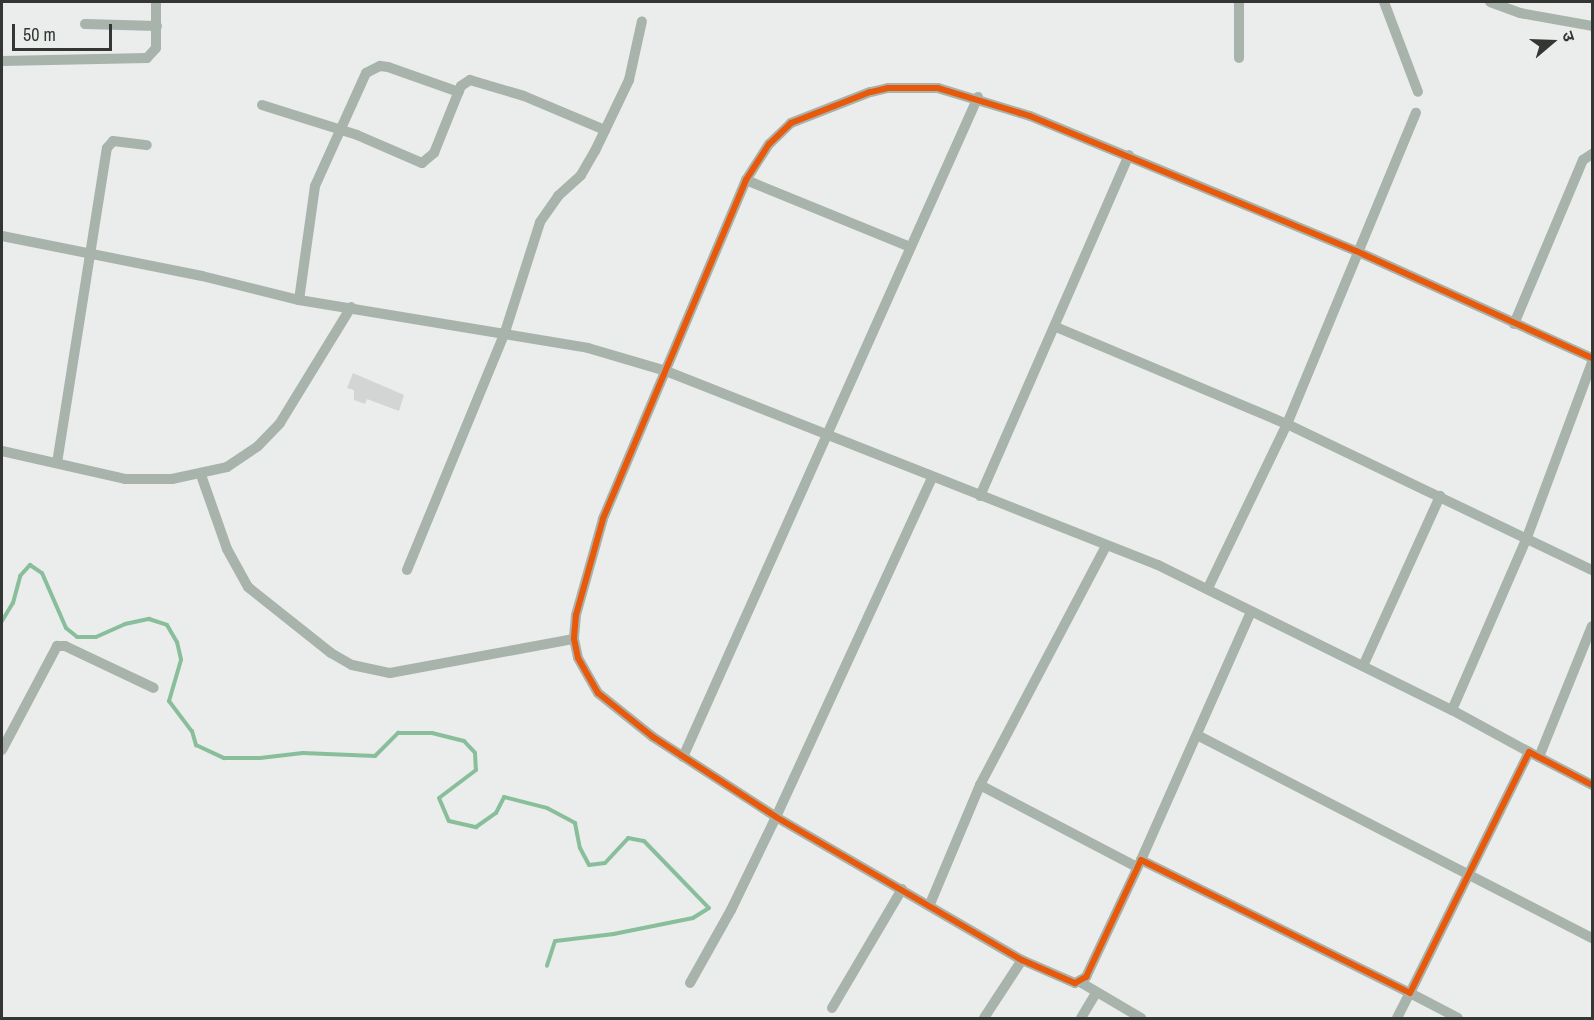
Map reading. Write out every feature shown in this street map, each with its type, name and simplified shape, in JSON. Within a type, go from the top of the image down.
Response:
[{"type":"street","points":[[2,61],[147,58],[155,52],[156,2]]},
{"type":"street","points":[[1239,2],[1239,58]]},
{"type":"street","points":[[1384,2],[1418,92]]},
{"type":"street","points":[[1490,2],[1520,13],[1593,26]]},
{"type":"street","points":[[407,570],[505,332],[540,222],[558,196],[581,175],[605,130],[633,70],[642,21]]},
{"type":"street","points":[[85,24],[157,26]]},
{"type":"street","points":[[299,300],[315,186],[366,73],[380,66],[459,92]]},
{"type":"street","points":[[262,105],[340,129],[426,162],[434,153],[465,82],[477,79],[605,130]]},
{"type":"street","points":[[1141,1018],[1080,982],[1071,983],[1022,960],[930,904],[776,817],[683,757],[598,693],[578,658],[574,639],[576,615],[603,519],[746,180],[769,144],[791,123],[844,100],[888,88],[915,86],[978,97],[1129,155],[1356,251],[1593,358]]},
{"type":"street","points":[[683,757],[978,97]]},
{"type":"street","points":[[1208,588],[1287,424],[1356,251],[1416,113]]},
{"type":"street","points":[[57,463],[109,145],[118,141],[147,145]]},
{"type":"street","points":[[1514,324],[1583,159],[1593,154]]},
{"type":"street","points":[[980,496],[1056,327],[1129,155]]},
{"type":"street","points":[[746,180],[910,248]]},
{"type":"street","points":[[2,236],[93,252],[299,300],[505,332],[588,348],[666,371],[1208,588],[1251,612],[1452,710],[1593,785]]},
{"type":"street","points":[[2,451],[125,479],[201,475],[240,460],[280,423],[351,307]]},
{"type":"street","points":[[1056,327],[1287,424],[1593,570]]},
{"type":"street","points":[[1452,710],[1526,540],[1593,363]]},
{"type":"street","points":[[201,475],[227,549],[248,587],[331,653],[352,665],[390,673],[574,639]]},
{"type":"street","points":[[690,983],[731,910],[776,817],[932,478]]},
{"type":"street","points":[[1363,666],[1440,496]]},
{"type":"street","points":[[930,904],[980,785],[1105,548]]},
{"type":"street","points":[[1080,982],[1139,863],[1251,612]]},
{"type":"street","points":[[1397,1018],[1466,873],[1534,755],[1593,626]]},
{"type":"street","points":[[2,750],[57,646],[65,646],[154,688]]},
{"type":"street","points":[[1197,735],[1593,938]]},
{"type":"street","points":[[980,785],[1458,1018]]},
{"type":"street","points":[[832,1008],[902,889]]},
{"type":"street","points":[[984,1018],[1022,960]]},
{"type":"street","points":[[1081,1018],[1096,993]]},
{"type":"building","points":[[353,373],[404,395],[399,411],[367,399],[365,404],[354,400],[354,390],[347,388]]},
{"type":"waterway","points":[[2,621],[13,603],[20,576],[30,565],[42,573],[66,628],[77,637],[96,637],[125,624],[149,619],[167,625],[177,642],[181,660],[169,701],[192,731],[196,745],[224,758],[260,758],[303,753],[375,756],[398,733],[432,733],[464,741],[475,753],[476,770],[439,798],[449,821],[476,827],[496,813],[504,797],[547,808],[575,823],[580,848],[589,865],[605,863],[628,838],[644,841],[709,908],[693,918],[614,934],[555,941],[547,966]]},
{"type":"cycle path","points":[[1592,358],[1356,251],[1030,116],[938,88],[888,88],[870,92],[791,123],[769,144],[746,180],[603,519],[576,615],[574,639],[578,658],[598,693],[653,737],[776,817],[1022,960],[1075,983],[1086,977],[1141,860],[1410,993],[1529,752],[1592,785]]}]
